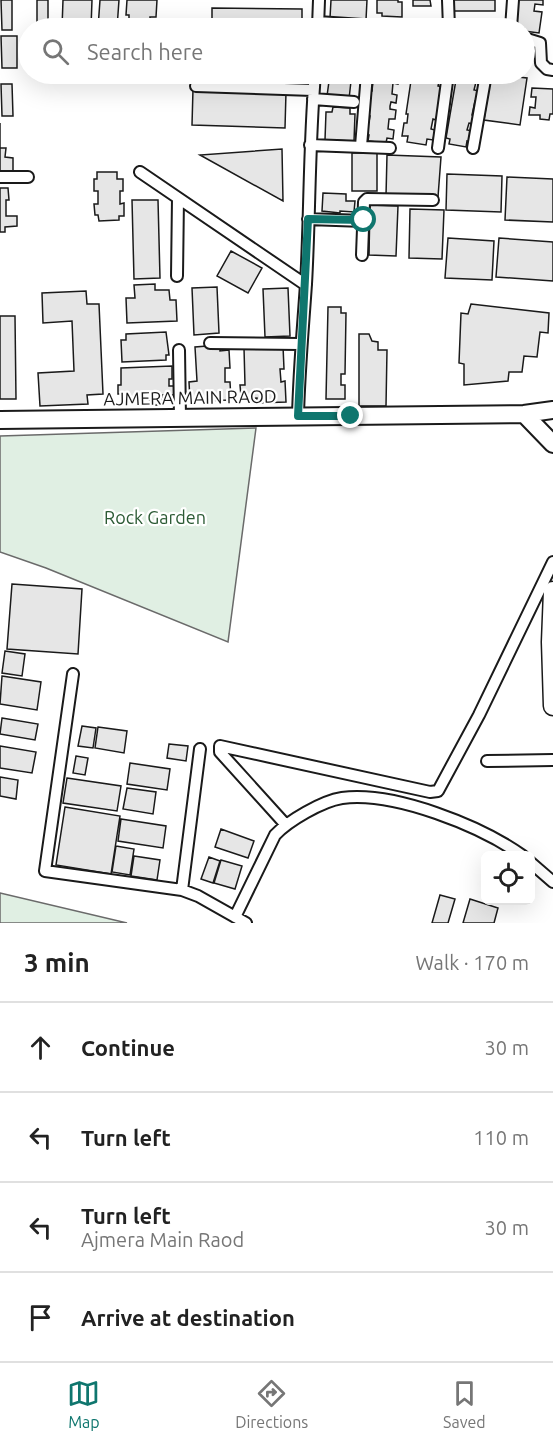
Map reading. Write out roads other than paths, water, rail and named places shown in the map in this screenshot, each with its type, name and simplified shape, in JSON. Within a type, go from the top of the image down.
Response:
[{"type":"main road","points":[[553,591],[553,706]]},
{"type":"street","points":[[318,18],[319,0]]},
{"type":"street","points":[[448,0],[449,18]]},
{"type":"street","points":[[512,18],[513,0]]},
{"type":"street","points":[[535,41],[540,43],[541,63],[547,69],[553,70]]},
{"type":"street","points":[[298,416],[314,84]]},
{"type":"street","points":[[361,146],[366,84]]},
{"type":"street","points":[[438,148],[447,84]]},
{"type":"street","points":[[473,148],[484,84]]},
{"type":"street","points":[[196,86],[313,94],[354,102]]},
{"type":"street","points":[[310,144],[390,148]]},
{"type":"street","points":[[140,172],[306,285]]},
{"type":"street","points":[[0,177],[28,177]]},
{"type":"street","points":[[177,276],[178,198]]},
{"type":"street","points":[[362,255],[364,202],[367,199],[433,200]]},
{"type":"street","points":[[308,219],[364,220]]},
{"type":"street","points":[[210,343],[300,344]]},
{"type":"street","points":[[179,350],[180,418]]},
{"type":"street","name":"AJMERA MAIN RAOD","points":[[0,420],[524,414],[553,410]]},
{"type":"street","points":[[524,414],[553,444]]},
{"type":"street","points":[[286,825],[222,755],[219,750],[220,746],[430,792],[438,791],[479,715],[553,562]]},
{"type":"street","points":[[73,674],[45,871],[182,890],[246,923]]},
{"type":"street","points":[[182,890],[200,749]]},
{"type":"street","points":[[487,761],[553,759]]},
{"type":"street","points":[[235,917],[275,835],[286,825],[340,798],[356,797],[388,801],[429,811],[477,830],[516,851]]},
{"type":"street","points":[[535,866],[553,882]]},
{"type":"park label","name":"Rock Garden","points":[[155,518]]}]
